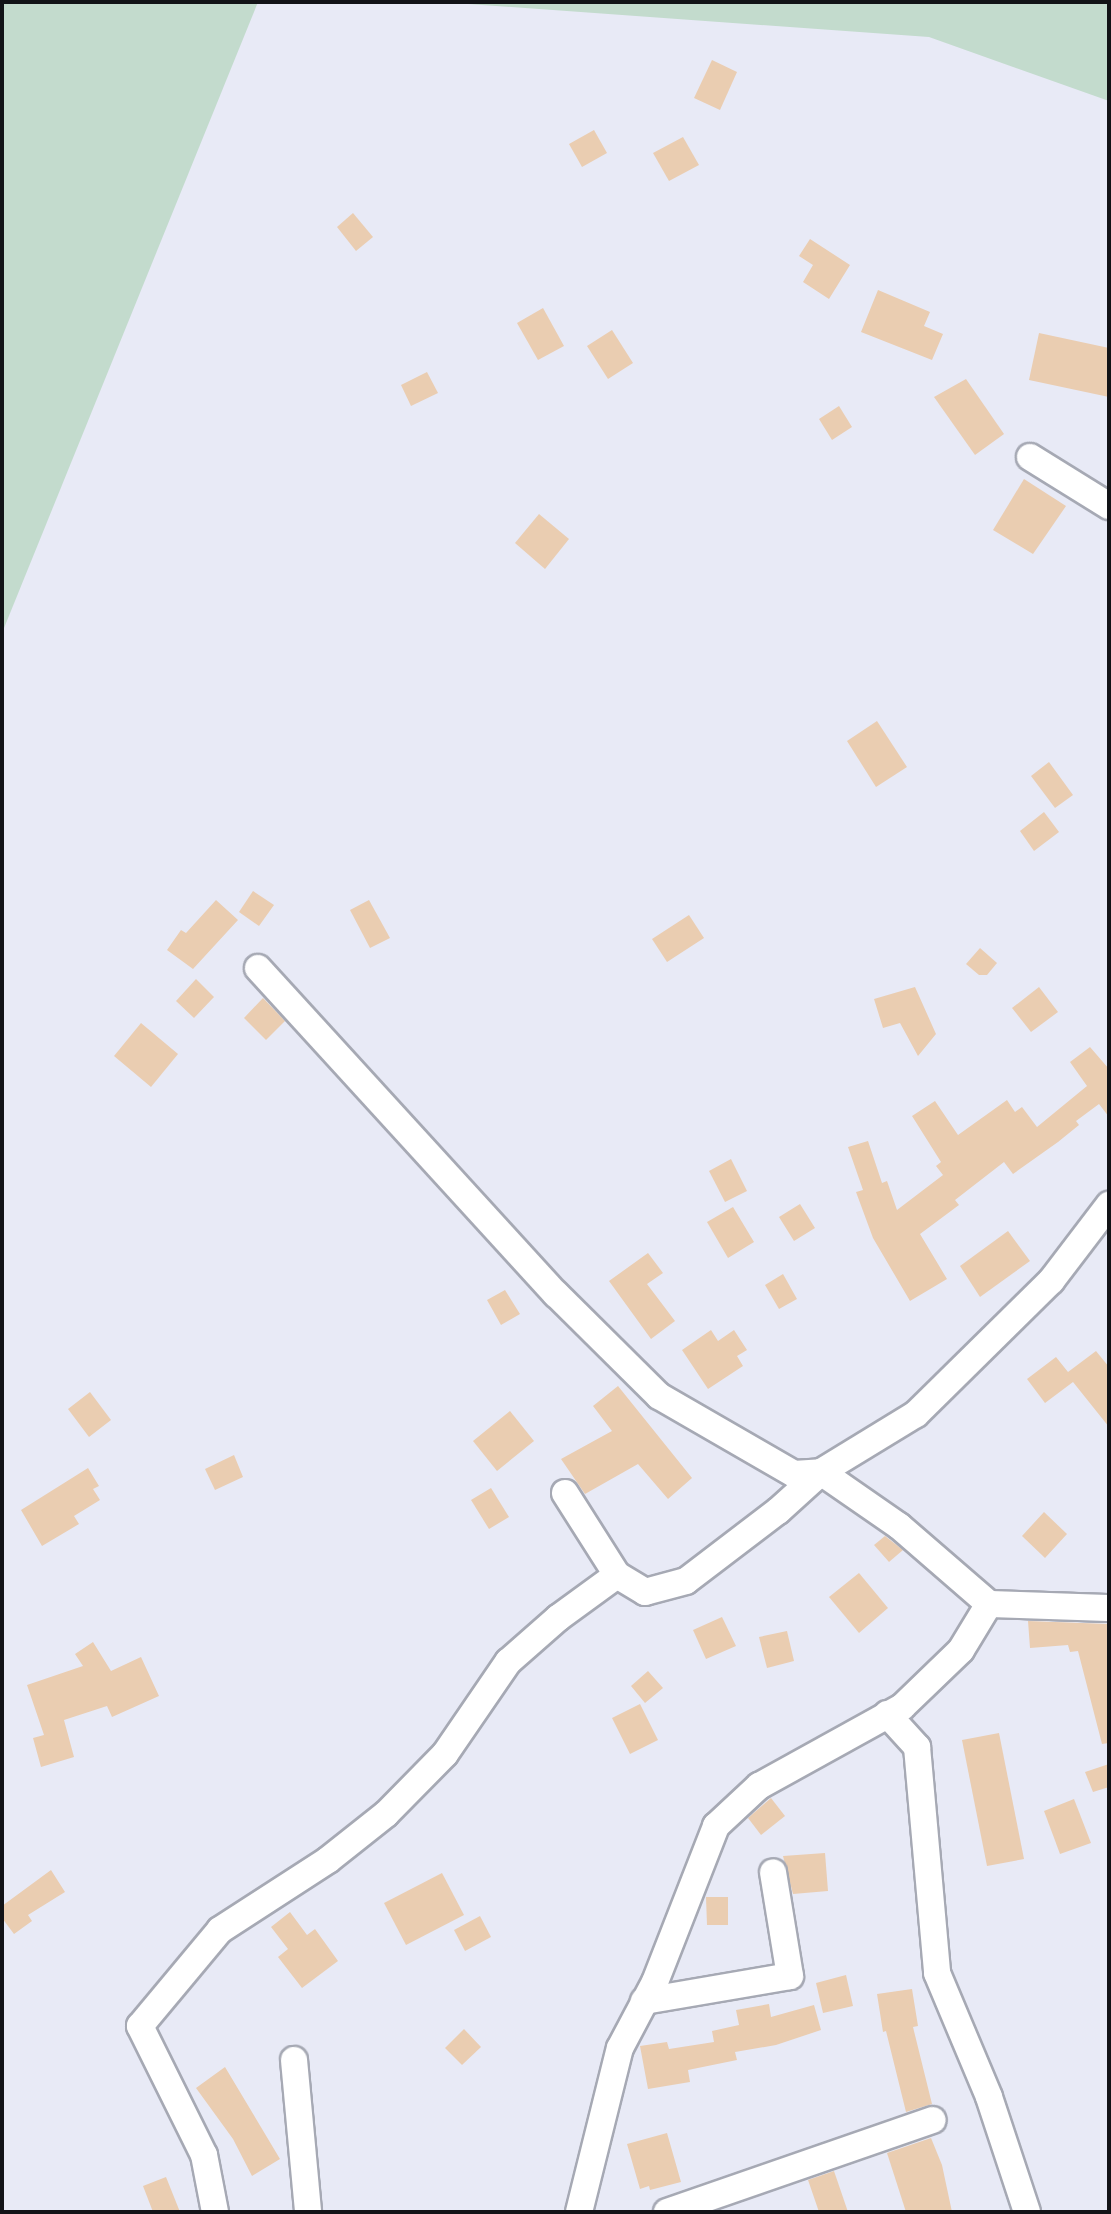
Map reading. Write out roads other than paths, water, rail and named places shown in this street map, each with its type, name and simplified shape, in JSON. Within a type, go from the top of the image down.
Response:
[{"type":"street","points":[[1030,457],[1109,506]]},
{"type":"street","points":[[258,968],[556,1294],[659,1396],[794,1474],[821,1472],[899,1526],[989,1604],[1109,1608]]},
{"type":"street","points":[[565,1493],[617,1575],[645,1592],[686,1581],[778,1511],[821,1472],[916,1414],[1051,1281],[1109,1205]]},
{"type":"street","points":[[215,2212],[204,2155],[140,2026],[220,1930],[328,1860],[386,1814],[445,1754],[508,1662],[558,1618],[617,1575]]},
{"type":"street","points":[[579,2212],[620,2048],[644,2001],[716,1826],[759,1786],[902,1707],[961,1650],[989,1604]]},
{"type":"street","points":[[887,1714],[917,1747],[937,1973],[989,2097],[1027,2212]]},
{"type":"street","points":[[644,2001],[790,1976],[773,1872]]},
{"type":"street","points":[[294,2060],[308,2212]]},
{"type":"street","points":[[667,2212],[933,2120]]}]
